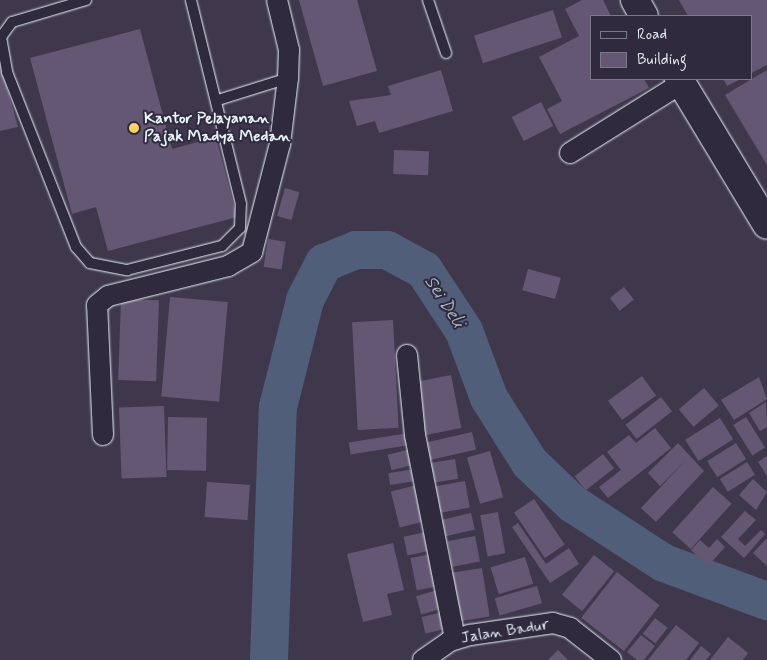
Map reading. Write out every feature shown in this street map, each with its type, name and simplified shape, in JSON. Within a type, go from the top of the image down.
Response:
[{"type":"street","points":[[103,435],[97,305],[108,296],[228,266],[252,252],[280,144],[288,78],[289,50],[277,0]]},
{"type":"street","points":[[635,0],[643,15]]},
{"type":"street","points":[[570,153],[680,81],[767,225]]},
{"type":"street","points":[[407,355],[415,435],[455,640]]},
{"type":"street","name":"Jalan Badur","points":[[423,660],[455,640],[553,623],[570,628],[611,660]]},
{"type":"lane","points":[[86,0],[12,22],[0,37],[7,72],[76,247],[90,263],[127,270],[230,242],[240,228],[241,204],[218,100],[191,0]]},
{"type":"lane","points":[[428,0],[446,53]]},
{"type":"lane","points":[[218,100],[288,78]]},
{"type":"building","points":[[299,0],[357,0],[377,71],[323,86]]},
{"type":"building","points":[[582,0],[603,0],[610,15],[590,15],[590,80],[645,80],[649,88],[560,134],[547,109],[562,101],[539,57],[579,36],[565,9]]},
{"type":"building","points":[[679,0],[767,0],[767,65],[752,72],[752,15],[687,15]]},
{"type":"building","points":[[553,10],[562,38],[483,63],[474,36]]},
{"type":"building","points":[[140,29],[172,149],[216,137],[237,217],[108,251],[96,207],[72,214],[30,58]]},
{"type":"building","points":[[0,63],[18,127],[0,131]]},
{"type":"building","points":[[441,70],[453,111],[379,133],[375,121],[357,126],[349,101],[391,95],[388,86]]},
{"type":"building","points":[[767,70],[767,165],[725,95]]},
{"type":"building","points":[[724,80],[739,80],[727,86]]},
{"type":"building","points":[[541,102],[553,126],[524,141],[512,117]]},
{"type":"building","points":[[394,150],[429,151],[428,175],[393,174]]},
{"type":"building","points":[[285,188],[299,192],[291,220],[277,216]]},
{"type":"building","points":[[268,239],[286,242],[281,269],[264,267]]},
{"type":"building","points":[[528,269],[561,278],[555,299],[522,290]]},
{"type":"building","points":[[624,287],[634,300],[620,311],[610,298]]},
{"type":"building","points":[[170,297],[228,302],[219,402],[161,397]]},
{"type":"building","points":[[121,299],[159,300],[156,381],[118,380]]},
{"type":"building","points":[[393,320],[399,428],[358,430],[352,322]]},
{"type":"building","points":[[451,375],[461,428],[422,436],[412,383]]},
{"type":"building","points":[[642,376],[656,395],[622,420],[608,401]]},
{"type":"building","points":[[759,377],[767,399],[734,420],[721,400]]},
{"type":"building","points":[[704,388],[719,406],[694,427],[679,409]]},
{"type":"building","points":[[661,397],[672,411],[637,439],[626,425]]},
{"type":"building","points":[[766,402],[767,427],[760,431],[749,413]]},
{"type":"building","points":[[164,406],[166,477],[122,479],[119,408]]},
{"type":"building","points":[[168,417],[207,418],[206,471],[167,470]]},
{"type":"building","points":[[746,417],[765,448],[752,455],[733,425]]},
{"type":"building","points":[[720,418],[733,439],[698,461],[685,440]]},
{"type":"building","points":[[655,428],[671,448],[608,498],[599,487],[621,470],[607,452],[629,435],[636,443]]},
{"type":"building","points":[[472,432],[476,450],[429,460],[425,443]]},
{"type":"building","points":[[409,433],[411,445],[351,454],[349,443]]},
{"type":"building","points":[[678,443],[704,471],[656,522],[641,508],[686,460],[660,486],[648,473]]},
{"type":"building","points":[[736,443],[746,459],[717,477],[707,461]]},
{"type":"building","points":[[411,449],[415,465],[392,470],[388,455]]},
{"type":"building","points":[[490,451],[503,497],[480,504],[467,458]]},
{"type":"building","points":[[603,454],[614,468],[586,490],[575,476]]},
{"type":"building","points":[[767,456],[767,476],[758,462]]},
{"type":"building","points":[[455,459],[458,479],[431,483],[428,463]]},
{"type":"building","points":[[747,462],[755,475],[728,492],[720,479]]},
{"type":"building","points":[[415,469],[417,481],[390,485],[388,473]]},
{"type":"building","points":[[753,479],[767,492],[756,510],[739,495]]},
{"type":"building","points":[[465,481],[470,508],[436,513],[432,487]]},
{"type":"building","points":[[207,482],[250,485],[247,520],[205,517]]},
{"type":"building","points":[[417,485],[426,521],[400,527],[391,492]]},
{"type":"building","points":[[713,487],[732,504],[691,549],[672,532]]},
{"type":"building","points":[[534,499],[565,545],[545,558],[514,512]]},
{"type":"building","points":[[745,511],[756,520],[738,539],[745,546],[761,530],[765,534],[744,558],[721,537]]},
{"type":"building","points":[[498,512],[505,553],[488,556],[480,515]]},
{"type":"building","points":[[471,513],[475,530],[444,537],[440,520]]},
{"type":"building","points":[[518,523],[546,564],[569,548],[579,564],[550,583],[512,527]]},
{"type":"building","points":[[431,531],[435,550],[408,555],[404,537]]},
{"type":"building","points":[[475,536],[480,562],[452,567],[448,541]]},
{"type":"building","points":[[717,539],[725,547],[708,566],[691,550],[700,540],[709,548]]},
{"type":"building","points":[[767,540],[767,566],[753,553]]},
{"type":"building","points":[[393,543],[404,590],[387,594],[392,615],[363,622],[347,554]]},
{"type":"building","points":[[436,553],[442,585],[417,590],[410,558]]},
{"type":"building","points":[[594,555],[614,571],[582,611],[562,595]]},
{"type":"building","points":[[525,557],[533,584],[499,594],[491,568]]},
{"type":"building","points":[[482,568],[490,616],[459,621],[451,573]]},
{"type":"building","points":[[617,572],[660,605],[624,651],[581,618]]},
{"type":"building","points":[[537,586],[542,603],[500,615],[495,598]]},
{"type":"building","points":[[441,589],[446,607],[421,614],[416,596]]},
{"type":"building","points":[[443,612],[447,629],[425,634],[422,617]]},
{"type":"building","points":[[655,618],[668,628],[655,644],[643,634]]},
{"type":"building","points":[[676,625],[699,643],[686,660],[648,660]]},
{"type":"building","points":[[641,635],[655,646],[644,660],[637,660],[627,652]]},
{"type":"building","points":[[728,637],[748,653],[743,660],[710,660]]},
{"type":"building","points":[[701,646],[711,654],[706,660],[690,660]]},
{"type":"building","points":[[558,650],[568,660],[548,660]]},
{"type":"waterway","name":"Sei Deli","points":[[269,660],[278,407],[305,300],[324,263],[356,250],[387,250],[424,270],[464,331],[489,398],[530,463],[573,504],[664,563],[767,601]]},
{"type":"place","name":"Kantor Pelayanan Pajak Madya Medan","points":[[134,128]]}]
